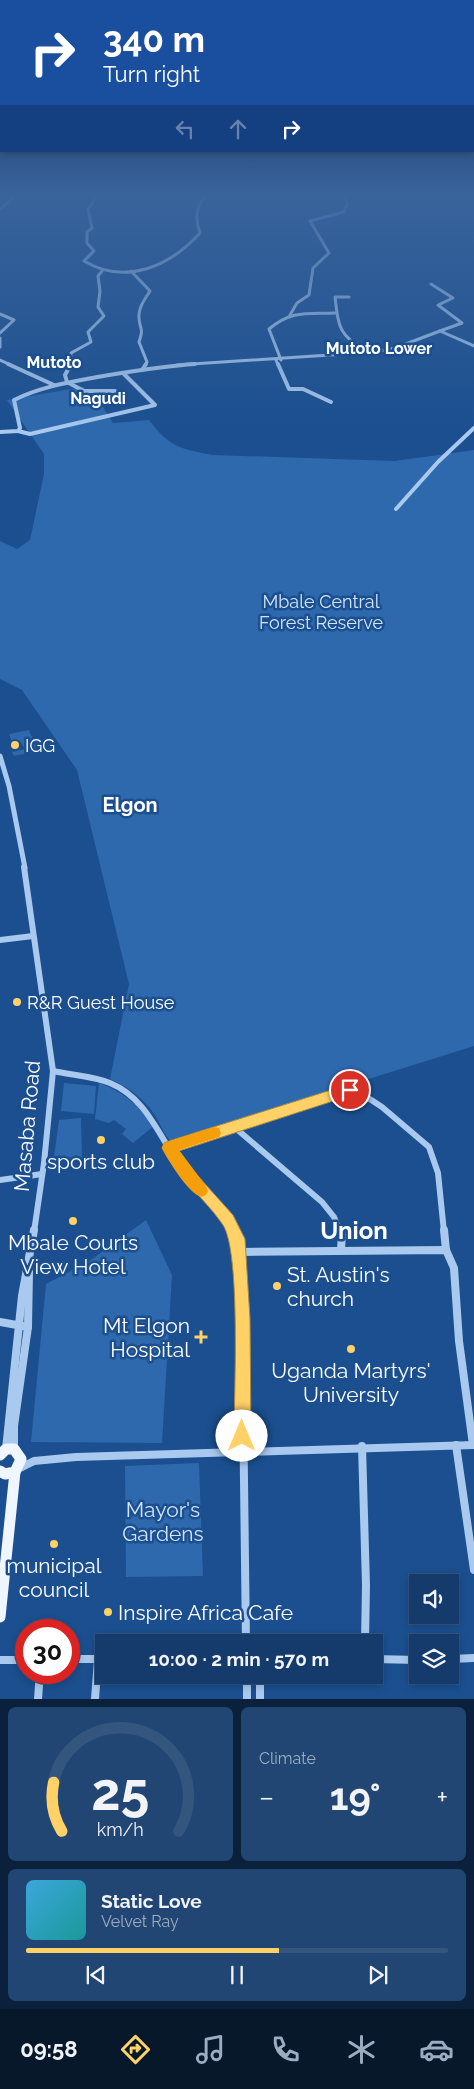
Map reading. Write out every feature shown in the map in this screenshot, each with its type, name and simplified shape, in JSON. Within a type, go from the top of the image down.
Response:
[{"type":"main road","points":[[0,1617],[16,1470],[21,1459],[10,1452]]},
{"type":"main road","points":[[0,1472],[10,1474],[16,1470]]},
{"type":"street","points":[[100,273],[98,276],[100,291],[98,307],[104,316],[88,332],[91,342],[72,353],[71,363],[65,375],[68,383],[84,391],[115,391]]},
{"type":"street","points":[[134,273],[150,291],[140,310],[139,324],[143,330],[139,342],[147,362],[142,370]]},
{"type":"street","points":[[290,315],[297,303],[309,295],[312,273]]},
{"type":"street","points":[[18,431],[20,424],[14,400],[28,393],[54,385],[170,366],[366,353],[395,348],[462,323],[438,305],[453,298],[430,284]]},
{"type":"street","points":[[349,297],[334,298],[336,323],[343,334],[366,353]]},
{"type":"street","points":[[0,314],[14,320],[0,333]]},
{"type":"street","points":[[331,402],[303,389],[289,389],[269,328],[282,318],[290,315],[335,314]]},
{"type":"street","points":[[440,331],[474,346]]},
{"type":"street","points":[[0,338],[0,347]]},
{"type":"street","points":[[0,360],[54,385]]},
{"type":"street","points":[[0,432],[18,431],[30,434],[155,404],[122,373]]},
{"type":"street","points":[[396,509],[438,462],[474,428]]},
{"type":"street","name":"Masaba Road","points":[[0,756],[26,875],[52,1071],[42,1174],[18,1326],[10,1452]]},
{"type":"street","points":[[0,774],[6,778]]},
{"type":"street","points":[[0,940],[33,936]]},
{"type":"street","points":[[52,1071],[91,1078],[120,1088],[143,1106],[184,1171],[228,1220],[237,1239],[240,1252],[242,1319],[242,1452],[246,1634]]},
{"type":"street","points":[[16,1470],[34,1461],[129,1454],[242,1452],[362,1446],[474,1445],[459,1340],[454,1268],[446,1250],[438,1173],[429,1147],[361,1092],[350,1090],[169,1148]]},
{"type":"street","points":[[233,1126],[322,1202],[334,1217],[342,1235],[341,1249]]},
{"type":"street","points":[[0,1180],[42,1174]]},
{"type":"street","points":[[240,1252],[341,1249],[446,1250]]},
{"type":"street","points":[[29,1262],[28,1327],[10,1452],[34,1461]]},
{"type":"street","points":[[0,1322],[28,1327]]},
{"type":"street","points":[[456,1445],[474,1570]]},
{"type":"street","points":[[362,1446],[366,1585],[364,1634]]},
{"type":"street","points":[[459,1659],[474,1658]]},
{"type":"street","points":[[80,1659],[95,1659]]},
{"type":"street","points":[[383,1659],[409,1660]]},
{"type":"street","points":[[0,1660],[15,1660]]},
{"type":"street","points":[[38,1699],[39,1684]]},
{"type":"street","points":[[95,1699],[97,1684]]},
{"type":"street","points":[[247,1684],[248,1699]]},
{"type":"street","points":[[260,1684],[260,1699]]},
{"type":"green space","name":"Mbale Central Forest Reserve","points":[[83,387],[99,401],[113,423],[149,420],[163,436],[177,445],[192,451],[213,455],[395,461],[474,450],[474,1046],[171,1141],[164,1133],[152,1111],[142,1100],[130,1090],[110,1079],[129,984],[77,770],[22,690],[0,679],[0,541],[17,549],[30,540],[44,474],[44,454],[7,400]]},
{"type":"green space","points":[[29,730],[37,751],[14,756],[12,752],[25,749],[20,741],[12,742],[9,734]]},
{"type":"green space","points":[[64,1083],[96,1086],[94,1114],[61,1111]]},
{"type":"green space","points":[[99,1083],[115,1090],[130,1100],[154,1126],[133,1143],[122,1134],[126,1129],[114,1120],[109,1123],[95,1119]]},
{"type":"green space","points":[[81,1118],[82,1158],[54,1157],[59,1120]]},
{"type":"green space","points":[[146,1220],[172,1275],[162,1443],[31,1442],[46,1284],[88,1262]]},
{"type":"green space","name":"Mayor's Gardens","points":[[199,1463],[203,1576],[126,1577],[125,1466]]},
{"type":"slow traffic","points":[[201,1191],[184,1171],[169,1148],[214,1133]]},
{"type":"place","name":"IGG","points":[[15,745]]},
{"type":"place","name":"R&R Guest House","points":[[17,1002]]},
{"type":"place","name":"sports club","points":[[101,1140]]},
{"type":"place","name":"Mbale Courts View Hotel","points":[[73,1221]]},
{"type":"place","name":"St. Austin's church","points":[[277,1286]]},
{"type":"place","name":"Mt Elgon Hospital","points":[[201,1337]]},
{"type":"place","name":"Uganda Martyrs' University","points":[[351,1349]]},
{"type":"place","name":"municipal council","points":[[54,1544]]},
{"type":"place","name":"Inspire Africa Cafe","points":[[108,1612]]},
{"type":"district","name":"Mutoto Lower","points":[[379,348]]},
{"type":"district","name":"Mutoto","points":[[54,362]]},
{"type":"district","name":"Nagudi","points":[[98,398]]},
{"type":"district","name":"Elgon","points":[[130,805]]},
{"type":"district","name":"Union","points":[[354,1230]]},
{"type":"route","points":[[242,1436],[242,1319],[240,1252],[237,1239],[228,1220],[196,1186],[169,1148],[350,1090]]}]
